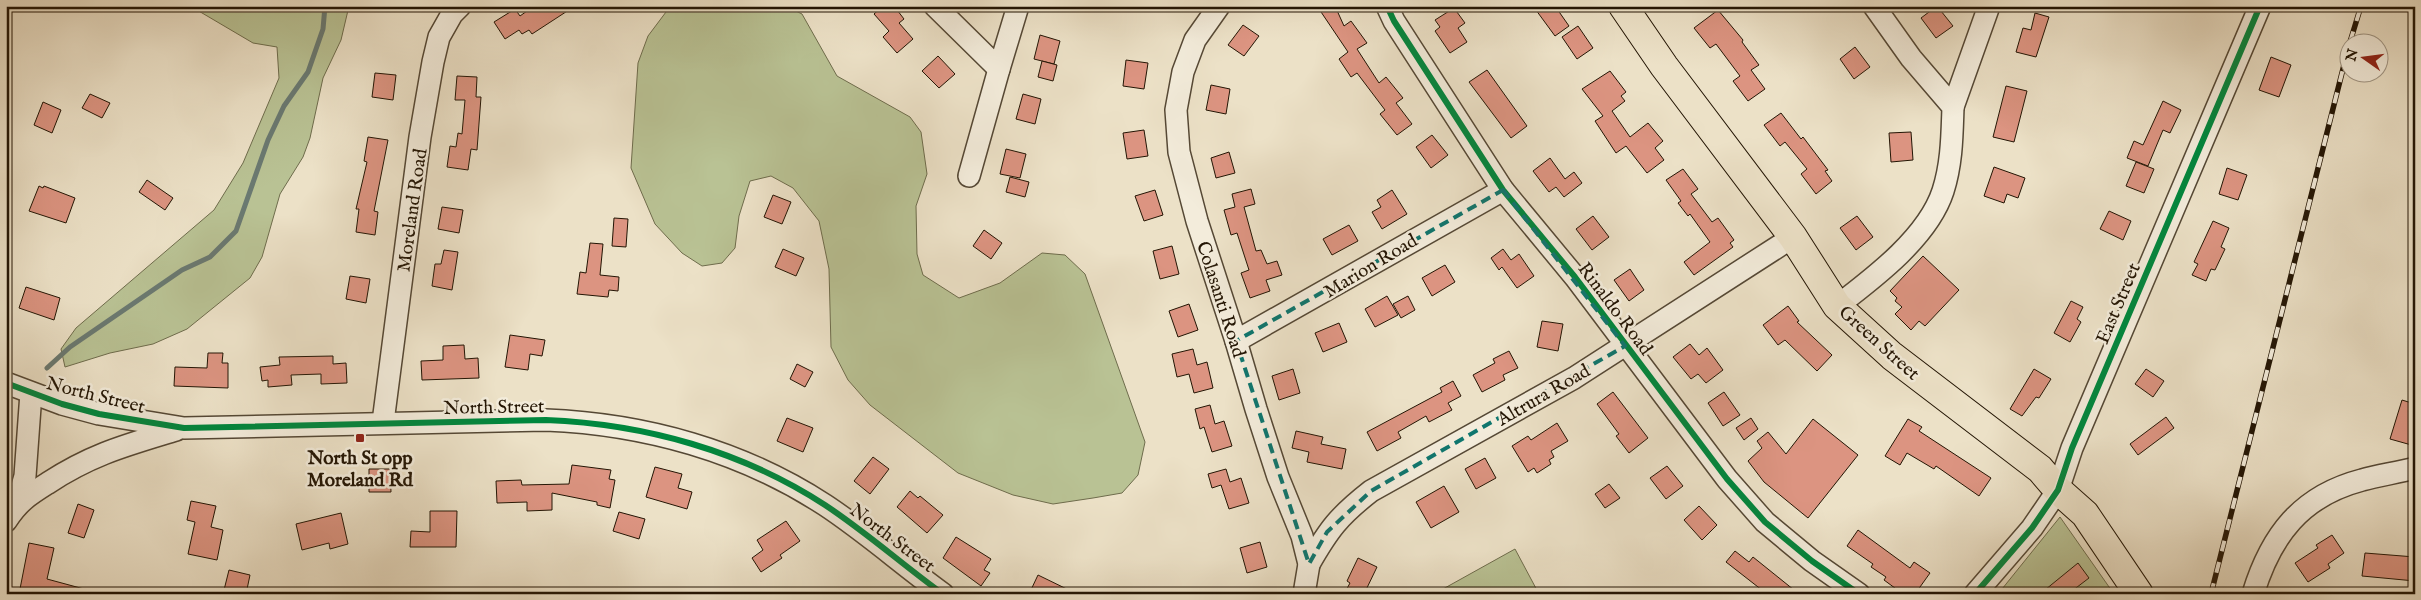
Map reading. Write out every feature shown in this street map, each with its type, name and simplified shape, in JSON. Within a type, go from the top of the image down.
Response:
[{"type":"main road","name":"Green Street","points":[[1623,6],[1664,66],[1794,238],[1837,306],[1892,356],[2029,459],[2058,490],[2085,514],[2139,594]]},
{"type":"street","name":"Moreland Road","points":[[383,422],[420,137],[433,62],[439,37],[452,14],[460,6]]},
{"type":"street","points":[[935,6],[999,69]]},
{"type":"street","points":[[969,176],[1018,6]]},
{"type":"street","name":"Colasanti Road","points":[[1219,6],[1195,40],[1183,72],[1176,110],[1179,152],[1197,221],[1278,477],[1302,536],[1309,564],[1304,594]]},
{"type":"street","name":"Rinaldo Road","points":[[1387,6],[1394,21],[1503,190],[1575,277],[1625,346],[1727,479],[1765,522],[1812,561],[1859,594]]},
{"type":"street","points":[[1874,6],[1911,58],[1953,107]]},
{"type":"street","points":[[1837,306],[1889,266],[1928,220],[1943,192],[1951,159],[1953,107],[1989,6]]},
{"type":"street","name":"East Street","points":[[1975,594],[2032,528],[2058,490],[2072,448],[2260,6]]},
{"type":"street","name":"Marion Road","points":[[1236,341],[1503,190]]},
{"type":"street","name":"Altrura Road","points":[[1309,564],[1327,532],[1345,512],[1371,491],[1574,378],[1794,238]]},
{"type":"street","name":"North Street","points":[[6,383],[98,414],[184,428],[236,428],[383,422],[553,420],[635,429],[679,439],[750,465],[824,504],[861,530],[940,593]]},
{"type":"street","points":[[11,513],[25,476],[31,393]]},
{"type":"street","points":[[11,513],[75,465],[103,452],[184,428]]},
{"type":"street","points":[[2253,594],[2274,544],[2299,512],[2313,500],[2361,480],[2415,468]]},
{"type":"highlighted area","points":[[1503,190],[1625,346],[1371,491],[1327,532],[1309,564],[1236,341]]},
{"type":"green space","points":[[195,6],[349,6],[341,40],[323,78],[310,138],[303,157],[280,194],[262,257],[250,278],[187,329],[153,344],[110,353],[65,367],[61,349],[76,328],[214,210],[243,163],[279,78],[277,47],[253,43],[197,10]]},
{"type":"green space","points":[[674,6],[786,6],[802,14],[837,76],[910,117],[921,132],[927,174],[916,206],[917,254],[923,275],[959,298],[1000,283],[1042,253],[1065,255],[1085,274],[1145,442],[1138,475],[1122,493],[1053,504],[1013,495],[958,473],[870,405],[848,380],[831,347],[829,269],[819,221],[793,188],[771,176],[750,181],[739,216],[735,248],[722,263],[702,266],[682,253],[655,224],[631,168],[638,63],[648,36],[669,8]]},
{"type":"green space","points":[[2060,517],[2114,594],[1998,594]]},
{"type":"green space","points":[[1515,549],[1539,594],[1434,594]]},
{"type":"building","points":[[534,6],[575,6],[532,34],[529,30],[522,34],[519,30],[505,39],[494,22],[515,9],[520,16]]},
{"type":"building","points":[[883,6],[894,6],[904,19],[899,23],[913,39],[897,53],[883,37],[889,31],[874,14]]},
{"type":"building","points":[[1317,6],[1335,6],[1344,26],[1351,21],[1367,43],[1357,49],[1379,83],[1386,77],[1403,98],[1396,103],[1412,124],[1397,135],[1380,114],[1385,110],[1357,73],[1351,77],[1339,59],[1348,52]]},
{"type":"building","points":[[1533,6],[1555,6],[1569,26],[1555,36]]},
{"type":"building","points":[[1937,6],[1953,26],[1936,38],[1921,18]]},
{"type":"building","points":[[1454,8],[1465,23],[1458,28],[1467,42],[1450,53],[1435,31],[1440,27],[1435,20]]},
{"type":"building","points":[[1718,10],[1743,40],[1742,42],[1759,65],[1751,70],[1765,89],[1748,101],[1733,81],[1740,76],[1716,44],[1710,48],[1694,28]]},
{"type":"building","points":[[2035,13],[2049,17],[2036,57],[2016,52],[2023,28],[2031,30]]},
{"type":"building","points":[[1243,25],[1259,36],[1244,56],[1228,45]]},
{"type":"building","points":[[1578,26],[1593,48],[1577,59],[1562,37]]},
{"type":"building","points":[[1040,35],[1060,41],[1054,64],[1034,59]]},
{"type":"building","points":[[1855,47],[1870,67],[1854,79],[1840,59]]},
{"type":"building","points":[[938,56],[955,74],[939,88],[922,71]]},
{"type":"building","points":[[2271,57],[2291,65],[2279,97],[2259,90]]},
{"type":"building","points":[[1126,60],[1148,63],[1144,89],[1123,86]]},
{"type":"building","points":[[1042,61],[1057,65],[1053,81],[1038,77]]},
{"type":"building","points":[[1487,70],[1527,126],[1511,138],[1469,82]]},
{"type":"building","points":[[1610,71],[1626,92],[1621,96],[1625,101],[1612,111],[1630,137],[1648,123],[1663,141],[1655,148],[1664,160],[1647,173],[1626,146],[1616,153],[1595,121],[1603,116],[1582,89]]},
{"type":"building","points":[[375,73],[396,75],[393,100],[372,97]]},
{"type":"building","points":[[457,76],[477,77],[476,97],[481,97],[477,150],[471,149],[468,170],[447,167],[450,146],[456,147],[458,133],[462,134],[465,100],[455,100]]},
{"type":"building","points":[[1211,85],[1230,89],[1226,114],[1206,110]]},
{"type":"building","points":[[2006,86],[2027,91],[2014,142],[1993,137]]},
{"type":"building","points":[[90,94],[110,103],[102,118],[82,108]]},
{"type":"building","points":[[1023,94],[1041,99],[1035,124],[1016,119]]},
{"type":"building","points":[[2163,101],[2181,110],[2170,133],[2163,130],[2148,166],[2127,158],[2134,141],[2143,145]]},
{"type":"building","points":[[43,102],[61,110],[52,133],[34,125]]},
{"type":"building","points":[[1781,113],[1801,139],[1803,137],[1828,170],[1825,171],[1832,181],[1816,194],[1801,174],[1807,169],[1785,142],[1780,146],[1764,125]]},
{"type":"building","points":[[1144,130],[1148,156],[1127,159],[1123,133]]},
{"type":"building","points":[[1911,132],[1913,160],[1891,162],[1889,133]]},
{"type":"building","points":[[1432,135],[1448,155],[1431,168],[1416,147]]},
{"type":"building","points":[[368,137],[388,140],[374,211],[378,212],[375,235],[356,232],[359,209],[356,209],[367,162],[364,161]]},
{"type":"building","points":[[1006,149],[1026,154],[1020,178],[1000,174]]},
{"type":"building","points":[[1229,152],[1235,173],[1216,178],[1211,158]]},
{"type":"building","points":[[1550,158],[1565,179],[1574,172],[1582,183],[1564,197],[1556,187],[1549,192],[1533,171]]},
{"type":"building","points":[[2136,162],[2154,169],[2144,193],[2126,186]]},
{"type":"building","points":[[1994,167],[2025,178],[2018,198],[2007,194],[2004,203],[1984,196]]},
{"type":"building","points":[[2227,168],[2247,175],[2238,200],[2219,194]]},
{"type":"building","points":[[1683,169],[1698,189],[1691,194],[1712,222],[1718,218],[1734,240],[1730,243],[1733,247],[1694,275],[1684,262],[1710,242],[1690,214],[1688,216],[1678,203],[1681,201],[1666,180]]},
{"type":"building","points":[[1010,177],[1029,182],[1025,197],[1006,192]]},
{"type":"building","points":[[147,180],[173,198],[165,210],[139,192]]},
{"type":"building","points":[[39,186],[43,188],[44,186],[75,198],[66,223],[29,211]]},
{"type":"building","points":[[1251,189],[1255,204],[1244,207],[1256,251],[1261,250],[1267,264],[1277,261],[1282,275],[1266,280],[1270,291],[1250,298],[1241,273],[1249,270],[1237,233],[1231,235],[1224,210],[1235,207],[1232,194]]},
{"type":"building","points":[[1155,190],[1163,215],[1144,221],[1135,196]]},
{"type":"building","points":[[1392,190],[1407,214],[1382,229],[1372,212],[1381,207],[1377,200]]},
{"type":"building","points":[[773,195],[791,202],[782,224],[764,217]]},
{"type":"building","points":[[442,207],[463,210],[459,233],[438,229]]},
{"type":"building","points":[[2109,211],[2131,221],[2123,240],[2100,229]]},
{"type":"building","points":[[1593,216],[1609,237],[1592,250],[1576,229]]},
{"type":"building","points":[[1857,216],[1873,237],[1856,250],[1840,228]]},
{"type":"building","points":[[614,218],[628,219],[626,247],[612,246]]},
{"type":"building","points":[[2213,221],[2229,228],[2221,247],[2225,249],[2215,270],[2211,269],[2206,281],[2192,275],[2198,264],[2194,262]]},
{"type":"building","points":[[1349,225],[1358,241],[1332,255],[1323,239]]},
{"type":"building","points":[[984,230],[1002,243],[991,259],[973,246]]},
{"type":"building","points":[[590,243],[603,244],[600,275],[619,277],[618,291],[609,290],[608,297],[577,294],[580,272],[586,273]]},
{"type":"building","points":[[1172,246],[1179,274],[1160,279],[1153,251]]},
{"type":"building","points":[[783,249],[804,258],[796,276],[775,267]]},
{"type":"building","points":[[1503,249],[1511,260],[1519,254],[1534,276],[1517,288],[1502,267],[1499,270],[1491,258]]},
{"type":"building","points":[[444,250],[458,252],[452,290],[432,286],[435,264],[441,264]]},
{"type":"building","points":[[1923,256],[1959,290],[1925,326],[1919,321],[1911,330],[1895,314],[1902,307],[1895,301],[1897,298],[1890,291]]},
{"type":"building","points":[[1445,265],[1455,282],[1432,296],[1422,278]]},
{"type":"building","points":[[1630,269],[1644,290],[1629,301],[1614,280]]},
{"type":"building","points":[[350,276],[370,279],[366,303],[346,299]]},
{"type":"building","points":[[26,287],[60,298],[54,320],[19,308]]},
{"type":"building","points":[[1387,296],[1398,315],[1375,327],[1365,309]]},
{"type":"building","points":[[1408,296],[1415,310],[1401,318],[1393,304]]},
{"type":"building","points":[[2071,301],[2083,307],[2077,319],[2081,322],[2070,342],[2054,333]]},
{"type":"building","points":[[1189,304],[1198,330],[1178,337],[1169,311]]},
{"type":"building","points":[[1788,306],[1799,321],[1797,322],[1832,355],[1817,371],[1785,340],[1778,345],[1763,325]]},
{"type":"building","points":[[1542,321],[1563,324],[1558,351],[1537,347]]},
{"type":"building","points":[[1339,323],[1347,342],[1323,352],[1315,333]]},
{"type":"building","points":[[510,335],[545,340],[542,356],[530,354],[528,370],[505,367]]},
{"type":"building","points":[[1690,344],[1699,355],[1707,348],[1723,370],[1706,383],[1698,374],[1691,379],[1673,357]]},
{"type":"building","points":[[464,345],[465,359],[478,358],[479,378],[422,380],[421,361],[443,360],[443,346]]},
{"type":"building","points":[[1193,349],[1197,365],[1207,362],[1213,388],[1194,393],[1189,374],[1177,377],[1172,354]]},
{"type":"building","points":[[1509,351],[1518,368],[1503,375],[1505,380],[1482,392],[1473,375],[1495,363],[1493,359]]},
{"type":"building","points":[[208,353],[223,353],[222,363],[228,363],[228,388],[174,386],[175,367],[207,368]]},
{"type":"building","points":[[333,356],[333,364],[346,363],[347,383],[321,384],[321,374],[291,375],[292,385],[268,387],[268,380],[262,381],[260,367],[280,365],[279,357]]},
{"type":"building","points":[[797,364],[813,372],[805,387],[790,379]]},
{"type":"building","points":[[1293,369],[1300,393],[1279,400],[1272,376]]},
{"type":"building","points":[[2034,369],[2051,379],[2039,398],[2036,397],[2022,416],[2010,409]]},
{"type":"building","points":[[2146,369],[2164,381],[2153,397],[2135,384]]},
{"type":"building","points":[[1453,381],[1461,396],[1448,403],[1452,410],[1429,422],[1426,416],[1398,432],[1401,438],[1377,451],[1367,432],[1442,392],[1440,388]]},
{"type":"building","points":[[1613,392],[1648,438],[1629,453],[1616,436],[1619,434],[1597,404]]},
{"type":"building","points":[[1724,392],[1740,415],[1723,426],[1708,403]]},
{"type":"building","points":[[2402,400],[2415,404],[2415,446],[2390,439]]},
{"type":"building","points":[[1210,405],[1215,424],[1224,421],[1232,446],[1212,452],[1204,427],[1200,429],[1195,409]]},
{"type":"building","points":[[2166,417],[2174,428],[2138,455],[2130,444]]},
{"type":"building","points":[[787,418],[813,428],[803,452],[777,441]]},
{"type":"building","points":[[1751,418],[1758,429],[1744,440],[1736,428]]},
{"type":"building","points":[[1813,419],[1858,455],[1808,518],[1764,482],[1748,461],[1762,448],[1757,441],[1768,432],[1786,454]]},
{"type":"building","points":[[1908,419],[1922,427],[1919,431],[1991,478],[1979,496],[1936,466],[1934,469],[1907,453],[1900,465],[1885,456]]},
{"type":"building","points":[[1557,423],[1568,441],[1551,451],[1554,457],[1549,460],[1551,464],[1537,473],[1534,468],[1528,472],[1512,446],[1528,436],[1531,440]]},
{"type":"building","points":[[1296,431],[1323,437],[1321,444],[1346,449],[1342,469],[1307,462],[1309,452],[1292,448]]},
{"type":"building","points":[[873,457],[889,469],[870,494],[854,481]]},
{"type":"building","points":[[1485,458],[1496,478],[1476,489],[1465,469]]},
{"type":"building","points":[[572,465],[611,470],[609,479],[615,480],[610,508],[597,505],[597,502],[552,493],[552,510],[527,511],[527,502],[497,503],[496,481],[521,480],[522,485],[569,484]]},
{"type":"building","points":[[1667,466],[1683,486],[1666,499],[1650,478]]},
{"type":"building","points":[[655,467],[682,474],[678,488],[692,492],[687,509],[646,497]]},
{"type":"building","points":[[369,469],[390,469],[391,492],[369,492]]},
{"type":"building","points":[[1226,469],[1230,482],[1241,478],[1249,503],[1229,509],[1221,485],[1212,488],[1208,474]]},
{"type":"building","points":[[1609,484],[1620,498],[1605,508],[1595,494]]},
{"type":"building","points":[[1444,486],[1459,512],[1431,528],[1416,502]]},
{"type":"building","points":[[910,491],[918,498],[920,496],[943,515],[927,533],[897,507]]},
{"type":"building","points":[[191,501],[216,506],[211,527],[223,530],[217,560],[188,554],[195,522],[187,520]]},
{"type":"building","points":[[78,504],[94,510],[84,538],[68,533]]},
{"type":"building","points":[[1699,506],[1717,525],[1702,540],[1684,520]]},
{"type":"building","points":[[430,511],[457,511],[456,547],[410,547],[411,531],[430,532]]},
{"type":"building","points":[[619,512],[645,519],[639,539],[613,531]]},
{"type":"building","points":[[341,513],[348,544],[330,549],[329,543],[302,550],[296,524]]},
{"type":"building","points":[[786,521],[800,541],[780,555],[782,558],[761,572],[752,558],[763,550],[757,540]]},
{"type":"building","points":[[1858,530],[1910,568],[1914,562],[1930,573],[1915,594],[1903,594],[1884,580],[1886,577],[1871,567],[1873,564],[1847,546]]},
{"type":"building","points":[[2332,535],[2344,553],[2328,564],[2330,568],[2308,582],[2295,563],[2318,548],[2316,545]]},
{"type":"building","points":[[956,537],[991,559],[984,570],[990,573],[981,586],[943,558]]},
{"type":"building","points":[[1260,542],[1267,567],[1247,573],[1240,548]]},
{"type":"building","points":[[29,543],[54,548],[47,579],[84,589],[84,594],[19,594]]},
{"type":"building","points":[[1735,551],[1749,562],[1753,557],[1799,594],[1767,594],[1726,562]]},
{"type":"building","points":[[2365,553],[2415,557],[2415,581],[2362,576]]},
{"type":"building","points":[[1358,558],[1377,567],[1364,594],[1344,594],[1350,583],[1347,581]]},
{"type":"building","points":[[2078,563],[2089,578],[2068,594],[2040,594]]},
{"type":"building","points":[[229,570],[250,575],[246,594],[223,594]]},
{"type":"building","points":[[1038,575],[1077,594],[1029,594]]},
{"type":"waterway","points":[[47,368],[70,347],[182,270],[210,257],[236,231],[268,140],[284,106],[308,72],[323,29],[325,6]]},
{"type":"railway","points":[[2353,32],[2361,6]]},
{"type":"railway","points":[[2211,594],[2340,82]]},
{"type":"cycle path","points":[[1387,6],[1394,21],[1503,190],[1575,277],[1727,479],[1765,522],[1812,561],[1859,594]]},
{"type":"cycle path","points":[[1975,594],[2032,528],[2058,490],[2072,448],[2260,6]]},
{"type":"cycle path","points":[[6,383],[62,404],[99,414],[184,428],[546,420],[620,427],[656,434],[726,455],[793,486],[840,515],[943,594]]},
{"type":"place","name":"North St opp Moreland Rd","points":[[360,438]]}]
